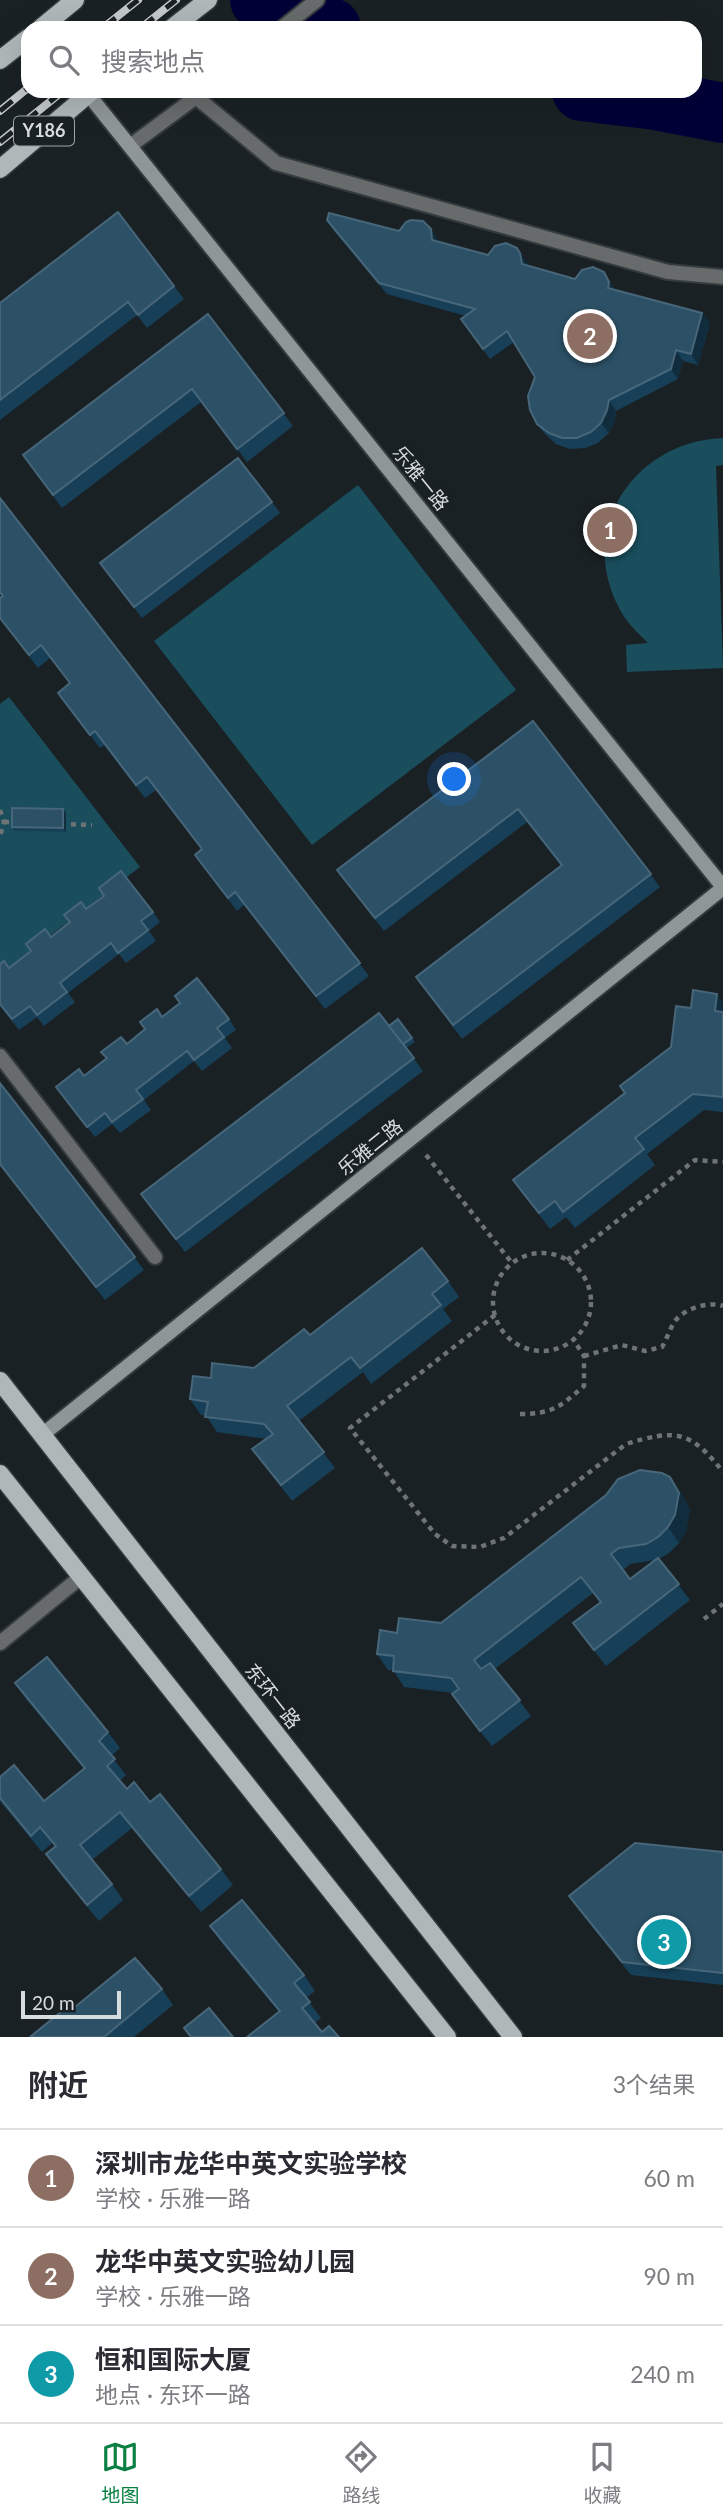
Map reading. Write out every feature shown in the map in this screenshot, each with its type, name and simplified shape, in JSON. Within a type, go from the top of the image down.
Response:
[{"type":"main road","points":[[50,21],[75,0]]},
{"type":"main road","points":[[181,21],[208,0]]},
{"type":"main road","points":[[0,60],[21,44]]},
{"type":"main road","name":"Y186","points":[[0,169],[83,98]]},
{"type":"main road","name":"东环一路","points":[[0,1381],[513,2037]]},
{"type":"main road","points":[[0,1474],[447,2037]]},
{"type":"street","points":[[291,21],[317,0]]},
{"type":"street","name":"乐雅一路","points":[[94,98],[723,888]]},
{"type":"street","points":[[130,146],[195,98]]},
{"type":"street","points":[[204,98],[276,163],[668,272],[723,277]]},
{"type":"street","name":"乐雅二路","points":[[42,1435],[723,888]]},
{"type":"street","points":[[0,1056],[155,1257]]},
{"type":"street","points":[[0,1643],[82,1576]]},
{"type":"path","points":[[0,810],[4,822],[0,836]]},
{"type":"path","points":[[4,822],[29,822]]},
{"type":"path","points":[[55,823],[92,825]]},
{"type":"path","points":[[413,1138],[512,1263]]},
{"type":"path","points":[[567,1260],[695,1160],[723,1162]]},
{"type":"path","points":[[540,1252],[567,1260],[584,1275],[592,1300],[586,1325],[568,1344],[544,1352],[517,1346],[498,1327],[492,1302],[498,1277],[516,1259],[540,1252]]},
{"type":"path","points":[[584,1356],[621,1345],[645,1351],[662,1347],[676,1320],[691,1309],[716,1304],[723,1306]]},
{"type":"path","points":[[495,1315],[350,1428],[435,1534],[452,1546],[480,1547],[504,1538],[626,1444],[648,1437],[671,1434],[691,1439],[707,1451],[723,1472]]},
{"type":"path","points":[[520,1414],[543,1414],[567,1401],[584,1386],[584,1356],[573,1339]]},
{"type":"path","points":[[704,1619],[723,1604]]},
{"type":"shaded area","points":[[723,438],[723,465],[716,466],[723,668],[627,672],[626,645],[648,643],[621,611],[607,576],[605,546],[611,518],[623,493],[641,471],[665,454],[692,443]]},
{"type":"shaded area","points":[[358,485],[516,690],[312,845],[154,641]]},
{"type":"shaded area","points":[[9,697],[140,867],[0,974],[0,704]]},
{"type":"building","points":[[118,212],[174,286],[138,315],[128,302],[0,400],[0,303]]},
{"type":"building","points":[[329,213],[399,231],[406,222],[423,221],[431,229],[432,240],[488,255],[495,246],[506,243],[517,248],[522,264],[575,279],[582,270],[593,267],[604,272],[609,282],[608,288],[702,313],[691,354],[676,350],[671,369],[609,400],[601,423],[591,432],[577,438],[562,438],[549,433],[537,424],[530,410],[528,396],[535,377],[507,331],[483,349],[461,319],[475,309],[379,283],[327,220]]},
{"type":"building","points":[[208,314],[284,413],[237,449],[192,389],[53,495],[23,455]]},
{"type":"building","points":[[238,458],[272,502],[134,607],[100,563]]},
{"type":"building","points":[[0,498],[360,963],[316,996],[235,892],[228,898],[195,855],[202,849],[147,777],[136,785],[95,731],[90,735],[58,693],[70,683],[41,645],[29,655],[0,618],[0,598],[3,596],[0,592]]},
{"type":"building","points":[[533,721],[651,874],[453,1025],[416,977],[562,865],[518,809],[375,918],[337,870]]},
{"type":"building","points":[[12,808],[63,809],[63,828],[12,827]]},
{"type":"building","points":[[121,871],[153,912],[141,921],[148,930],[118,953],[111,943],[60,983],[67,992],[37,1015],[30,1006],[12,1019],[0,1004],[0,964],[4,961],[9,968],[31,951],[26,944],[45,929],[51,937],[70,922],[64,915],[81,902],[86,909],[104,896],[99,888]]},
{"type":"building","points":[[197,978],[229,1019],[217,1028],[224,1037],[194,1060],[187,1051],[136,1090],[143,1099],[112,1122],[105,1113],[87,1127],[56,1087],[79,1069],[84,1076],[107,1058],[101,1052],[121,1037],[127,1044],[145,1029],[140,1022],[157,1009],[162,1017],[180,1003],[175,996]]},
{"type":"building","points":[[693,990],[717,994],[715,1011],[723,1012],[723,1097],[693,1094],[635,1138],[644,1149],[563,1212],[555,1201],[539,1213],[513,1180],[625,1093],[620,1086],[671,1047],[676,1006],[691,1008]]},
{"type":"building","points":[[379,1013],[414,1058],[176,1239],[141,1194]]},
{"type":"building","points":[[398,1019],[412,1038],[403,1044],[389,1026]]},
{"type":"building","points":[[0,1083],[135,1257],[96,1287],[0,1164]]},
{"type":"building","points":[[422,1248],[448,1281],[432,1294],[441,1305],[360,1368],[351,1357],[287,1406],[324,1452],[281,1485],[252,1449],[273,1434],[264,1424],[205,1417],[208,1402],[190,1399],[193,1376],[211,1378],[212,1363],[254,1368],[304,1329],[310,1335]]},
{"type":"building","points":[[640,1470],[670,1477],[679,1493],[675,1515],[658,1537],[646,1544],[619,1548],[611,1554],[630,1579],[658,1558],[679,1584],[594,1650],[573,1623],[601,1602],[581,1577],[474,1660],[481,1669],[490,1663],[520,1700],[480,1731],[452,1694],[459,1689],[451,1678],[393,1671],[394,1656],[377,1654],[380,1630],[397,1633],[399,1618],[441,1623],[606,1495],[618,1479]]},
{"type":"building","points":[[47,1657],[108,1732],[99,1741],[115,1759],[107,1766],[127,1789],[134,1782],[150,1802],[160,1794],[221,1869],[189,1896],[120,1812],[80,1845],[112,1884],[87,1905],[46,1854],[56,1846],[40,1827],[31,1836],[0,1798],[0,1777],[14,1765],[44,1801],[85,1768],[15,1683]]},
{"type":"building","points":[[635,1843],[723,1852],[723,1973],[622,1962],[569,1896]]},
{"type":"building","points":[[242,1900],[304,1975],[294,1983],[310,2002],[302,2008],[322,2032],[329,2026],[339,2037],[247,2037],[280,2011],[210,1926]]},
{"type":"building","points":[[135,1958],[162,1989],[104,2037],[30,2037],[72,2003],[75,2007]]},
{"type":"building","points":[[209,2008],[233,2037],[191,2037],[184,2028]]},
{"type":"waterway","points":[[260,0],[313,21]]},
{"type":"waterway","points":[[640,98],[723,113]]},
{"type":"railway","points":[[112,21],[138,0]]},
{"type":"railway","points":[[150,21],[176,0]]},
{"type":"railway","points":[[0,111],[21,94]]},
{"type":"railway","points":[[0,142],[54,98]]},
{"type":"place","name":"龙华中英文实验幼儿园","points":[[590,336]]},
{"type":"place","name":"深圳市龙华中英文实验学校","points":[[610,530]]},
{"type":"place","name":"恒和国际大厦","points":[[664,1942]]}]
